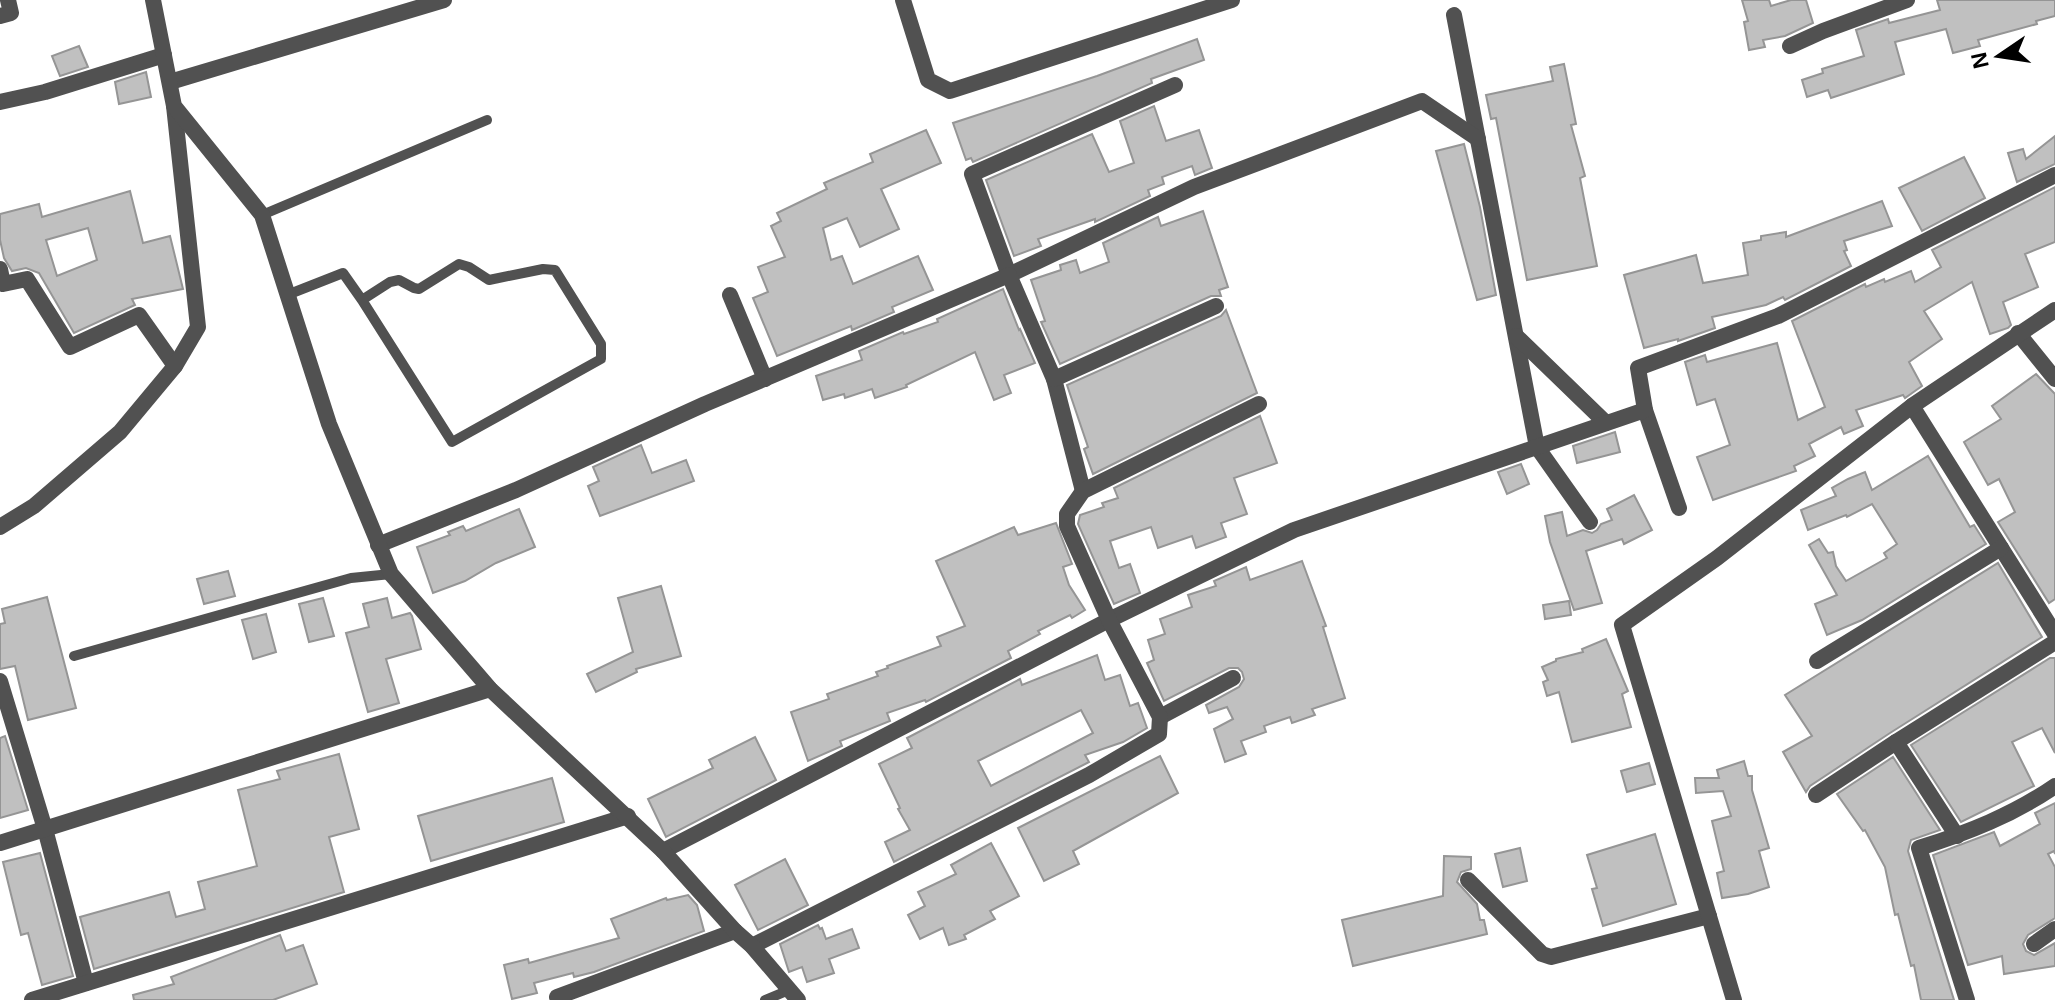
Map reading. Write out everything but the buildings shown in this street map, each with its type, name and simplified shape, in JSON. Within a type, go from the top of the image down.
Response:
[{"type":"street","points":[[0,16],[11,13],[8,0]]},
{"type":"street","points":[[0,527],[34,506],[120,432],[175,366],[198,327],[174,106],[153,0]]},
{"type":"street","points":[[170,82],[444,0]]},
{"type":"street","points":[[903,0],[928,80],[950,91],[1232,0]]},
{"type":"street","points":[[1790,46],[1907,0]]},
{"type":"street","points":[[1454,15],[1537,447],[1590,522]]},
{"type":"street","points":[[0,102],[164,55]]},
{"type":"street","points":[[1083,491],[1054,379],[1009,275],[972,174],[1175,85]]},
{"type":"street","points":[[378,545],[516,490],[1009,275],[1194,187],[1422,101],[1478,139]]},
{"type":"street","points":[[174,106],[262,215],[329,424],[391,574],[490,689],[663,851],[794,995]]},
{"type":"street","points":[[1679,508],[1645,410],[1638,368],[1778,316],[2055,175]]},
{"type":"street","points":[[0,269],[3,284],[27,279],[70,347],[139,315],[175,366]]},
{"type":"street","points":[[730,295],[765,379]]},
{"type":"street","points":[[1054,379],[1216,306]]},
{"type":"street","points":[[1734,1000],[1622,625],[1717,558],[1912,406],[2055,310]]},
{"type":"street","points":[[2018,333],[2055,379]]},
{"type":"street","points":[[1515,335],[1606,423]]},
{"type":"street","points":[[752,946],[1089,775],[1159,734],[1160,717],[1109,620],[1067,526],[1067,514],[1083,491],[1259,404]]},
{"type":"street","points":[[1912,406],[2055,634]]},
{"type":"street","points":[[663,851],[1109,620],[1294,530],[1645,410]]},
{"type":"street","points":[[1817,661],[2001,548]]},
{"type":"street","points":[[1816,795],[2055,642]]},
{"type":"street","points":[[1160,717],[1233,678]]},
{"type":"street","points":[[0,681],[45,829],[86,983]]},
{"type":"street","points":[[0,843],[490,689]]},
{"type":"street","points":[[1896,742],[1957,836]]},
{"type":"street","points":[[1967,1000],[1919,848],[1957,836],[2026,806],[2055,786]]},
{"type":"street","points":[[32,1000],[628,816]]},
{"type":"street","points":[[1468,880],[1542,954],[1551,957],[1709,916]]},
{"type":"street","points":[[2034,944],[2055,929]]},
{"type":"street","points":[[557,997],[735,931]]},
{"type":"lane","points":[[262,215],[487,120]]},
{"type":"lane","points":[[287,295],[343,273],[451,442],[601,359],[601,344],[555,270],[543,269],[489,280],[459,264],[419,289],[399,280],[390,282],[362,300]]},
{"type":"lane","points":[[74,656],[351,578],[391,574]]},
{"type":"lane","points":[[765,1000],[794,995]]}]
